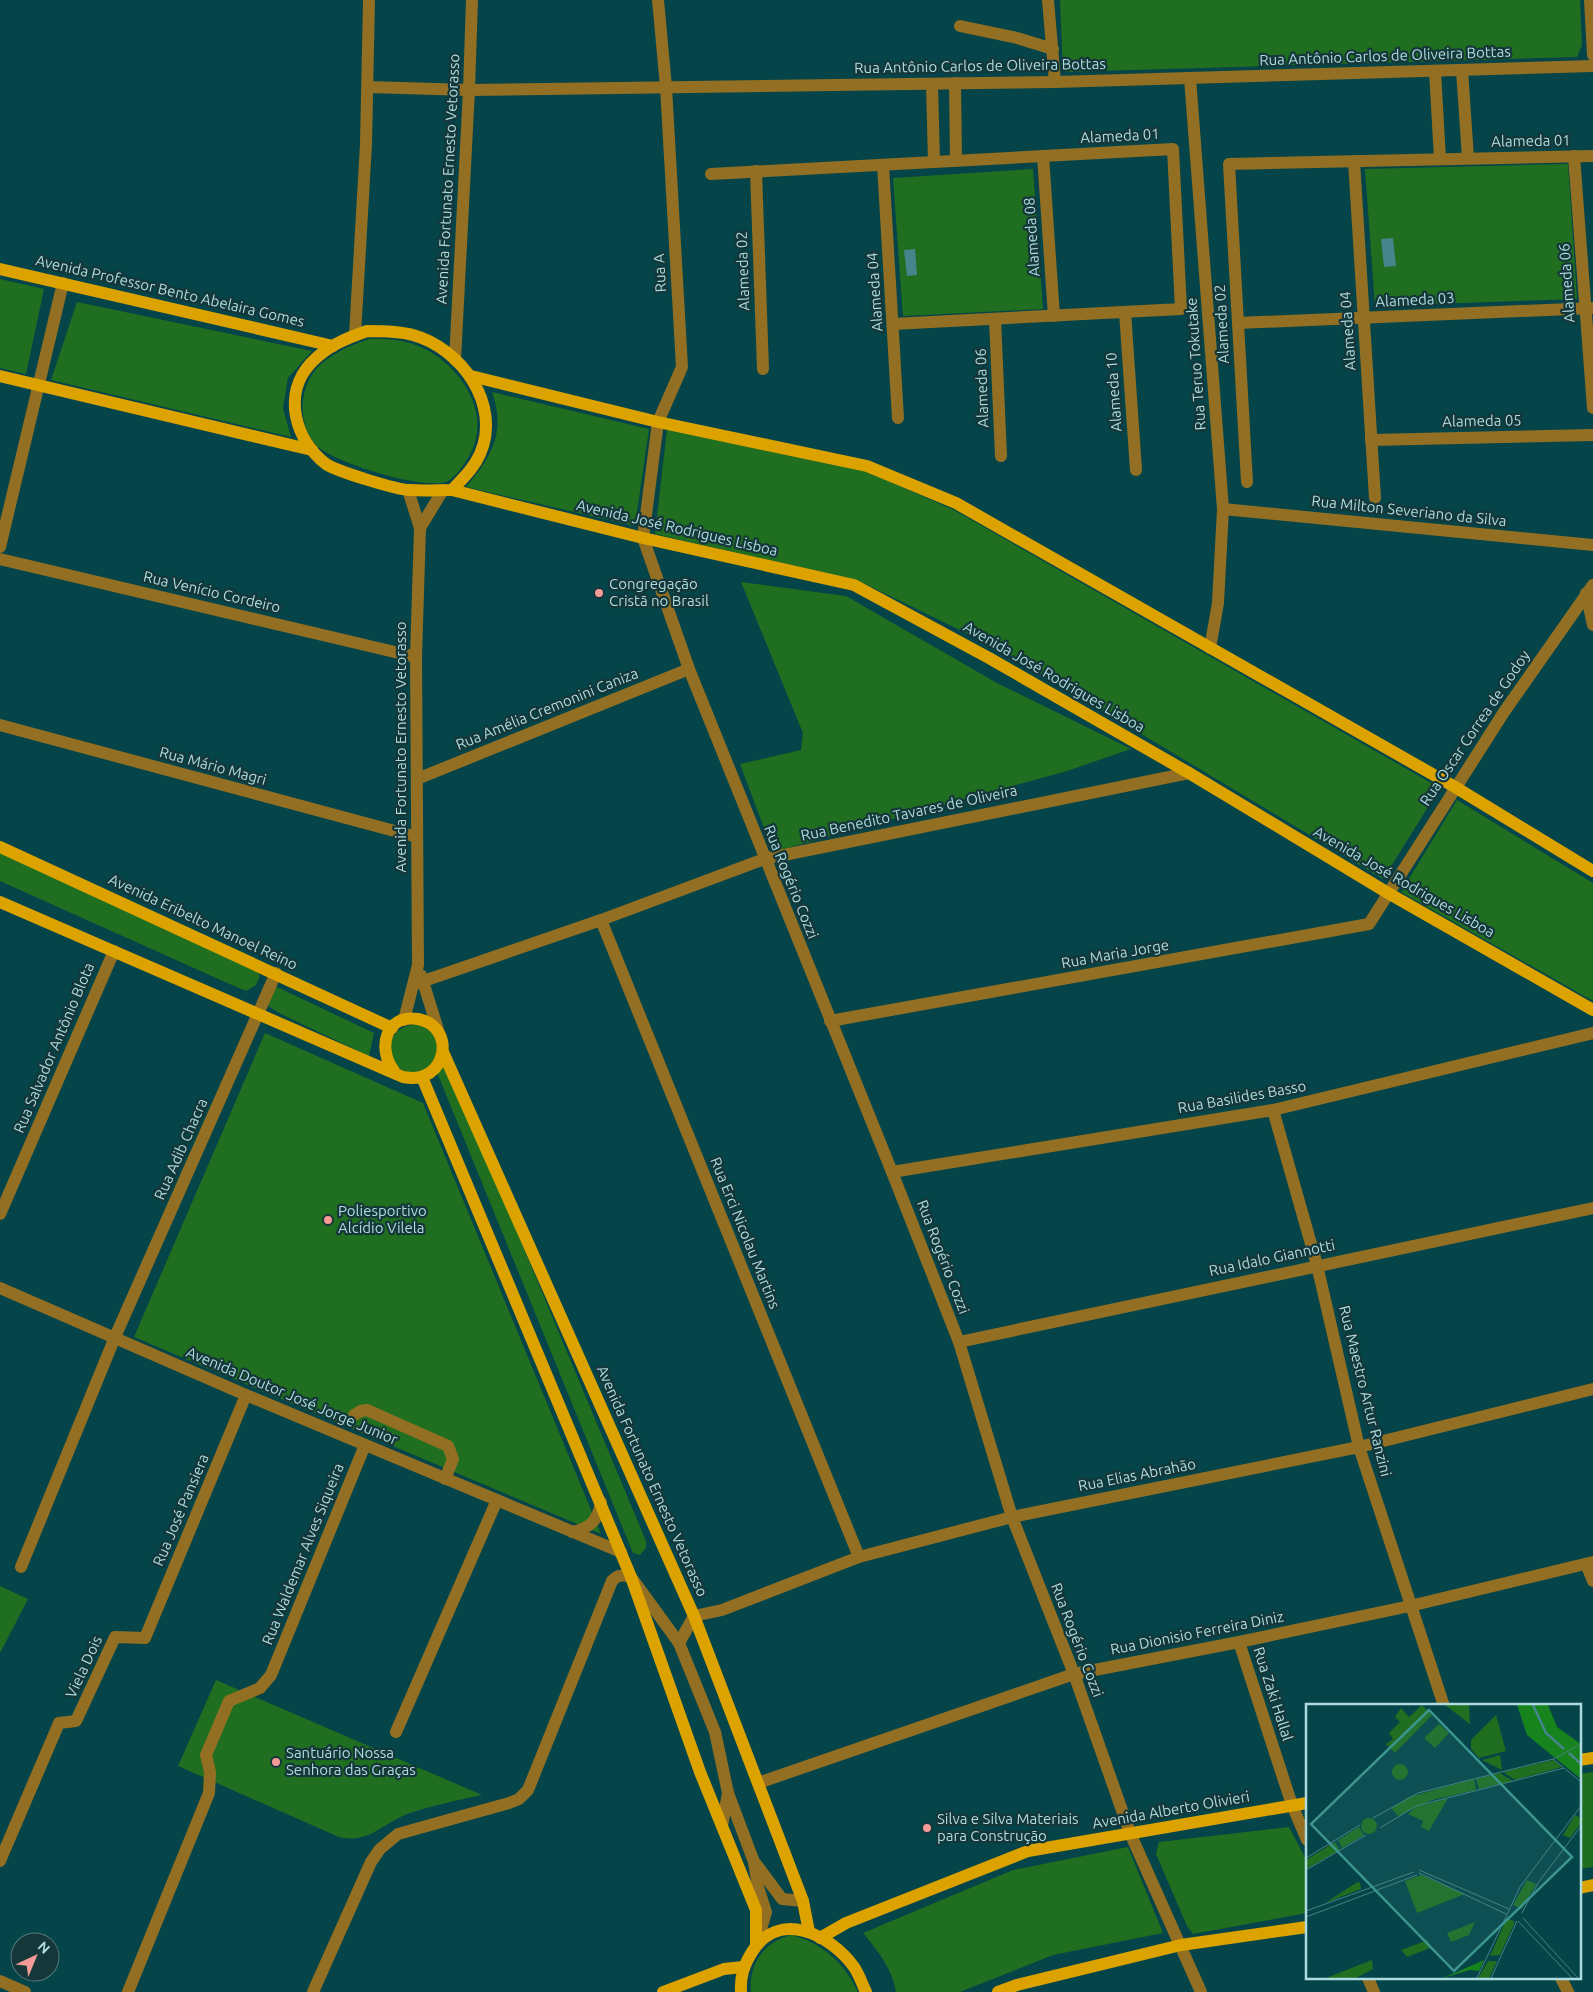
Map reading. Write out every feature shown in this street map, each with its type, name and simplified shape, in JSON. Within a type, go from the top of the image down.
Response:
[{"type":"main road","name":"Avenida Professor Bento Abelaira Gomes","points":[[0,268],[333,346]]},
{"type":"main road","points":[[368,330],[414,335],[434,344],[455,360],[471,376],[485,408],[486,427],[481,452],[470,471],[448,490],[408,490],[327,465],[302,437],[297,420],[295,400],[302,377],[311,363],[333,346],[355,335],[368,330]]},
{"type":"main road","points":[[0,376],[312,450]]},
{"type":"main road","points":[[471,376],[658,422],[867,466],[956,503],[1454,787],[1593,871]]},
{"type":"main road","name":"Avenida José Rodrigues Lisboa","points":[[448,490],[644,538],[854,585],[988,658],[1189,772],[1388,893],[1593,1010]]},
{"type":"main road","name":"Avenida Eribelto Manoel Reino","points":[[0,847],[392,1028]]},
{"type":"main road","points":[[0,902],[403,1077],[422,1077],[432,1072],[440,1064],[443,1052],[439,1033],[430,1024],[418,1019],[404,1020],[392,1028],[386,1038],[384,1050],[387,1062],[394,1072]]},
{"type":"main road","name":"Avenida Fortunato Ernesto Vetorasso","points":[[443,1052],[694,1616],[815,1935]]},
{"type":"main road","points":[[422,1077],[631,1577],[700,1772],[756,1910],[756,1945]]},
{"type":"main road","points":[[1580,1760],[1593,1758]]},
{"type":"main road","name":"Avenida Alberto Olivieri","points":[[815,1935],[1028,1851],[1306,1803]]},
{"type":"main road","points":[[1580,1888],[1593,1886]]},
{"type":"main road","points":[[998,1992],[1181,1945],[1306,1927]]},
{"type":"main road","points":[[741,1992],[743,1966],[756,1945],[771,1932],[788,1928],[815,1935],[834,1947],[854,1968],[866,1992]]},
{"type":"main road","points":[[663,1992],[724,1969],[743,1966]]},
{"type":"street","points":[[355,335],[368,87],[369,0]]},
{"type":"street","name":"Avenida Fortunato Ernesto Vetorasso","points":[[455,360],[470,90],[472,0]]},
{"type":"street","name":"Rua A","points":[[644,538],[658,422],[682,367],[666,87],[658,0]]},
{"type":"street","points":[[1048,0],[1056,82]]},
{"type":"street","points":[[1590,0],[1593,55]]},
{"type":"street","points":[[960,26],[1017,38],[1053,49]]},
{"type":"street","name":"Rua Antônio Carlos de Oliveira Bottas","points":[[368,87],[470,90],[1056,82],[1593,66]]},
{"type":"street","points":[[1435,70],[1440,159]]},
{"type":"street","points":[[1462,70],[1468,158]]},
{"type":"street","name":"Rua Teruo Tokutake","points":[[1190,78],[1223,509],[1218,603],[1210,648]]},
{"type":"street","points":[[955,83],[956,161]]},
{"type":"street","points":[[932,84],[934,162]]},
{"type":"street","name":"Alameda 01","points":[[711,174],[1173,149],[1181,309],[893,324]]},
{"type":"street","name":"Alameda 08","points":[[1043,156],[1054,316]]},
{"type":"street","name":"Alameda 06","points":[[1574,156],[1589,308],[1593,408]]},
{"type":"street","name":"Alameda 01","points":[[1229,164],[1593,156]]},
{"type":"street","name":"Alameda 04","points":[[1354,161],[1374,498]]},
{"type":"street","name":"Alameda 02","points":[[1229,164],[1247,482]]},
{"type":"street","name":"Alameda 04","points":[[883,165],[898,418]]},
{"type":"street","name":"Alameda 02","points":[[756,171],[763,369]]},
{"type":"street","points":[[0,547],[63,283]]},
{"type":"street","name":"Alameda 03","points":[[1238,324],[1589,308]]},
{"type":"street","name":"Alameda 10","points":[[1124,312],[1136,470]]},
{"type":"street","name":"Alameda 06","points":[[995,319],[1001,456]]},
{"type":"street","name":"Alameda 05","points":[[1371,440],[1593,435]]},
{"type":"street","name":"Avenida Fortunato Ernesto Vetorasso","points":[[408,490],[420,528],[416,657],[419,983],[439,1033]]},
{"type":"street","name":"Avenida Fortunato Ernesto Vetorasso","points":[[420,528],[448,490]]},
{"type":"street","name":"Rua Milton Severiano da Silva","points":[[1223,509],[1593,545]]},
{"type":"street","name":"Rua Rogério Cozzi","points":[[644,538],[688,669],[959,1342],[1012,1517],[1074,1674],[1130,1833],[1201,1992]]},
{"type":"street","name":"Rua Venício Cordeiro","points":[[0,560],[416,657]]},
{"type":"street","points":[[1590,589],[1593,624]]},
{"type":"street","name":"Rua Oscar Correa de Godoy","points":[[1388,893],[1454,787],[1590,589]]},
{"type":"street","name":"Rua Amélia Cremonini Caniza","points":[[417,778],[688,669]]},
{"type":"street","name":"Rua Mário Magri","points":[[0,725],[417,837]]},
{"type":"street","name":"Rua Benedito Tavares de Oliveira","points":[[419,983],[601,920],[764,859],[1189,772]]},
{"type":"street","name":"Rua Maria Jorge","points":[[830,1022],[1370,924],[1388,893]]},
{"type":"street","name":"Rua Erci Nicolau Martins","points":[[601,920],[859,1557]]},
{"type":"street","name":"Rua Salvador Antônio Blota","points":[[0,1214],[114,951]]},
{"type":"street","name":"Rua Adib Chacra","points":[[21,1567],[115,1337],[276,973]]},
{"type":"street","name":"Avenida Fortunato Ernesto Vetorasso","points":[[404,1020],[419,983]]},
{"type":"street","name":"Rua Basilides Basso","points":[[892,1172],[1273,1110],[1593,1033]]},
{"type":"street","name":"Rua Maestro Artur Ranzini","points":[[1273,1110],[1317,1265],[1358,1447],[1443,1704]]},
{"type":"street","name":"Rua Idalo Giannotti","points":[[959,1342],[1593,1208]]},
{"type":"street","name":"Avenida Doutor José Jorge Junior","points":[[0,1289],[246,1395],[621,1552]]},
{"type":"street","name":"Rua Elias Abrahão","points":[[694,1616],[722,1610],[859,1557],[1012,1517],[1358,1447],[1593,1389]]},
{"type":"street","name":"Rua José Pansiera","points":[[145,1638],[246,1395]]},
{"type":"street","points":[[354,1415],[361,1410],[366,1410],[448,1446],[453,1459],[445,1479]]},
{"type":"street","name":"Rua Waldemar Alves Siqueira","points":[[128,1992],[209,1794],[210,1772],[206,1755],[229,1701],[260,1688],[271,1675],[365,1445]]},
{"type":"street","points":[[396,1732],[497,1500]]},
{"type":"street","points":[[572,1532],[586,1529],[594,1523],[601,1502]]},
{"type":"street","points":[[1590,1563],[1593,1581]]},
{"type":"street","name":"Rua Dionisio Ferreira Diniz","points":[[758,1783],[1074,1674],[1240,1642],[1410,1606],[1590,1563]]},
{"type":"street","points":[[313,1992],[371,1862],[380,1849],[398,1834],[519,1799],[528,1790],[612,1581],[616,1576],[623,1575],[631,1577],[680,1643],[715,1732],[728,1793],[754,1862],[758,1887],[766,1912],[756,1945]]},
{"type":"street","points":[[680,1643],[694,1616]]},
{"type":"street","name":"Viela Dois","points":[[0,1861],[59,1723],[76,1721],[115,1637],[145,1638]]},
{"type":"street","name":"Rua Zaki Hallal","points":[[1240,1642],[1292,1805],[1306,1838]]},
{"type":"street","points":[[722,1826],[728,1793]]},
{"type":"street","points":[[754,1862],[782,1899],[803,1901]]},
{"type":"street","points":[[1369,1980],[1374,1992]]},
{"type":"street","points":[[1562,1980],[1568,1992]]},
{"type":"street","points":[[0,1981],[24,1992]]},
{"type":"green space","points":[[1060,0],[1580,0],[1582,45],[1577,57],[1063,72]]},
{"type":"green space","points":[[1568,164],[1577,299],[1375,306],[1365,169]]},
{"type":"green space","points":[[1033,169],[1043,309],[903,316],[893,178]]},
{"type":"green space","points":[[0,279],[44,289],[26,374],[0,368]]},
{"type":"green space","points":[[77,302],[312,351],[288,378],[283,408],[291,437],[51,380]]},
{"type":"green space","points":[[369,339],[400,341],[427,350],[456,373],[467,388],[474,405],[477,423],[475,440],[468,458],[457,474],[448,481],[437,483],[421,482],[380,474],[325,452],[310,437],[303,417],[303,407],[306,386],[311,377],[322,363],[334,354]]},
{"type":"green space","points":[[492,392],[649,429],[635,526],[466,487],[483,465],[494,443],[498,419]]},
{"type":"green space","points":[[667,429],[865,471],[954,510],[1440,788],[1383,879],[1003,651],[857,580],[655,534]]},
{"type":"green space","points":[[741,582],[846,596],[997,683],[1131,749],[1067,771],[773,852],[740,764],[801,750],[803,733]]},
{"type":"green space","points":[[1457,800],[1593,883],[1593,1001],[1401,892]]},
{"type":"green space","points":[[0,853],[254,968],[260,976],[256,985],[246,991],[0,881]]},
{"type":"green space","points":[[277,987],[374,1033],[369,1056],[268,1006],[269,994]]},
{"type":"green space","points":[[414,1025],[423,1027],[431,1032],[436,1040],[438,1049],[436,1058],[431,1066],[423,1071],[414,1073],[405,1071],[397,1066],[392,1058],[390,1049],[392,1040],[397,1032],[405,1027]]},
{"type":"green space","name":"Poliesportivo Alcídio Vilela","points":[[265,1033],[423,1103],[601,1534],[134,1337]]},
{"type":"green space","points":[[445,1066],[450,1072],[646,1541],[646,1548],[640,1555],[633,1553],[436,1070]]},
{"type":"green space","points":[[0,1586],[28,1599],[0,1653]]},
{"type":"green space","points":[[216,1680],[482,1795],[410,1813],[359,1838],[339,1837],[178,1766]]},
{"type":"green space","points":[[1593,1772],[1593,1867],[1580,1869],[1580,1774]]},
{"type":"green space","points":[[1289,1827],[1306,1859],[1306,1913],[1193,1934],[1187,1926],[1156,1854],[1159,1842]]},
{"type":"green space","points":[[1128,1847],[1163,1933],[1053,1955],[960,1992],[896,1992],[888,1968],[863,1933],[1013,1870]]},
{"type":"green space","points":[[791,1935],[823,1949],[839,1963],[858,1992],[751,1992],[752,1972],[760,1955],[773,1942]]},
{"type":"water","points":[[1393,238],[1396,266],[1384,267],[1381,239]]},
{"type":"water","points":[[915,249],[917,275],[907,276],[904,250]]},
{"type":"place","name":"Congregação Cristã no Brasil","points":[[599,593]]},
{"type":"place","name":"Poliesportivo Alcídio Vilela","points":[[328,1220]]},
{"type":"place","name":"Santuário Nossa Senhora das Graças","points":[[276,1762]]},
{"type":"place","name":"Silva e Silva Materiais para Construção","points":[[927,1828]]}]
